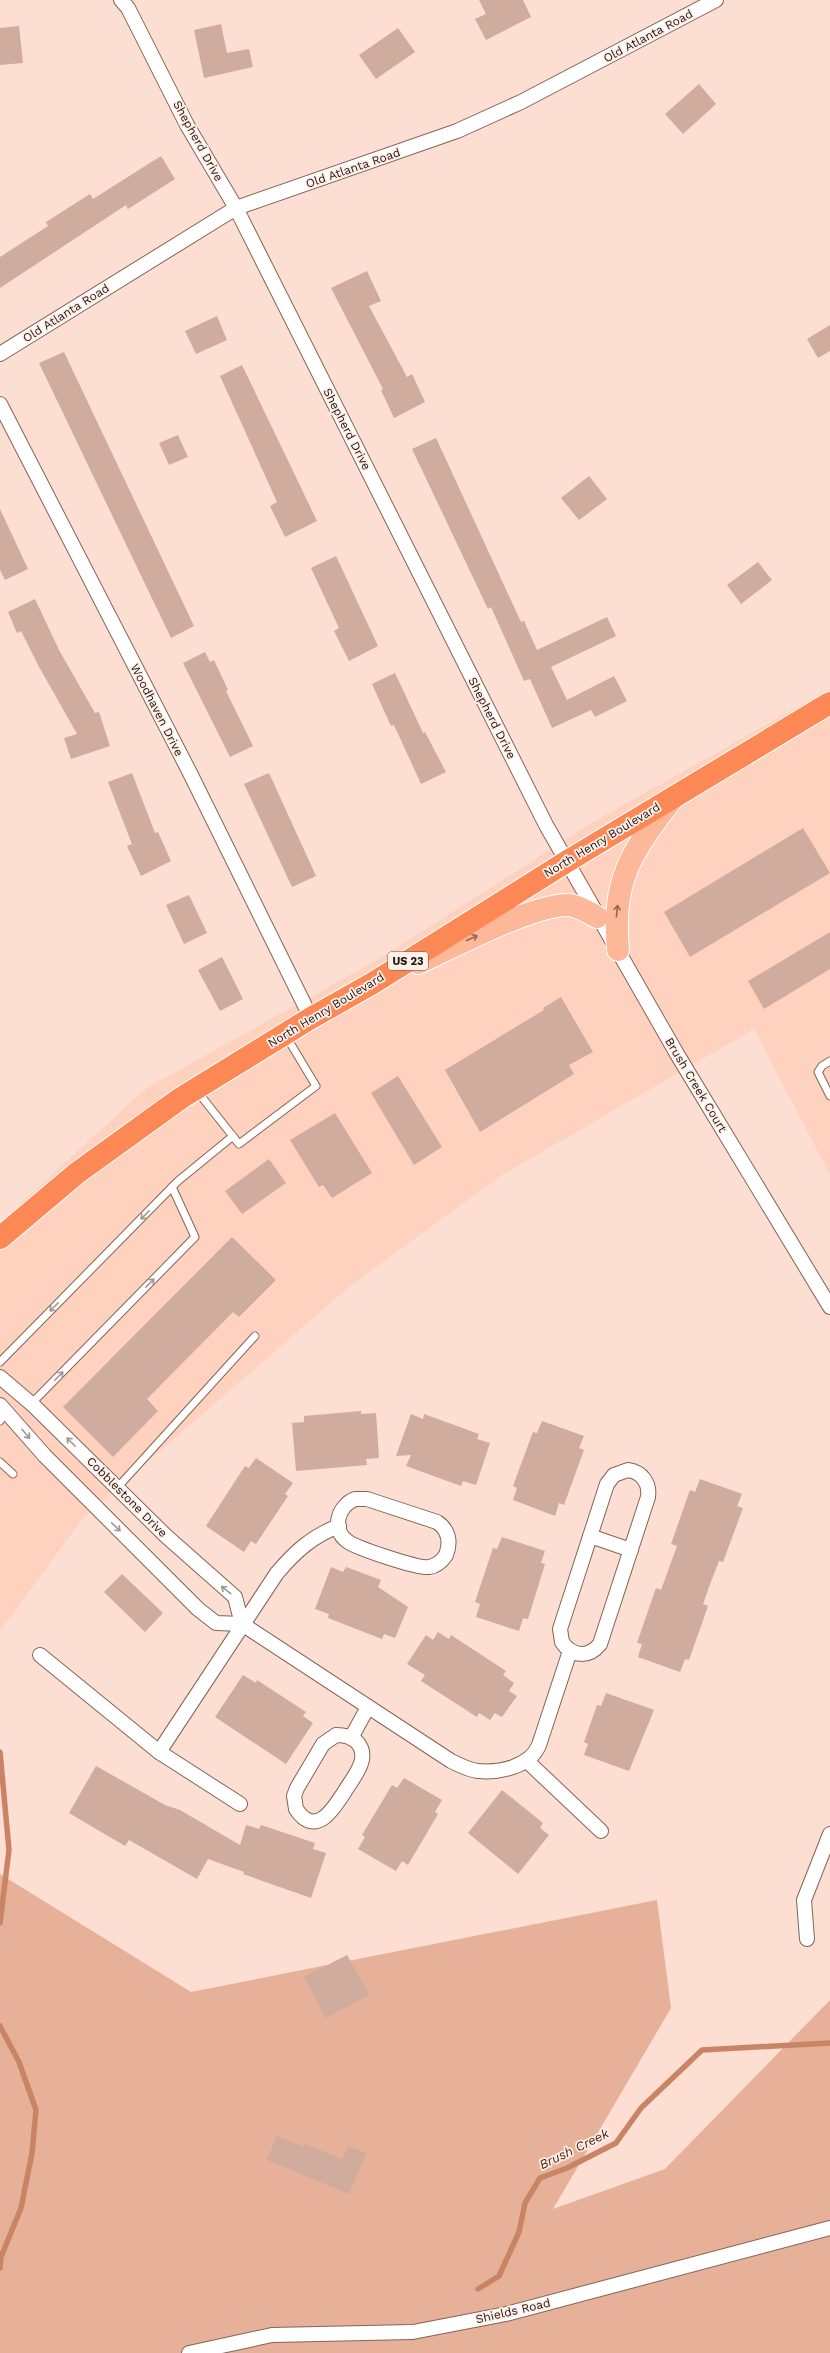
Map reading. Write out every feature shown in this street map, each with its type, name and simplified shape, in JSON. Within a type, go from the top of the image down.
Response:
[{"type":"highway","name":"North Henry Boulevard","points":[[0,1238],[77,1173],[196,1089],[311,1018],[373,983],[566,862],[830,703]]},
{"type":"main road","points":[[618,950],[616,924],[618,896],[625,870],[641,840],[674,797]]},
{"type":"main road","points":[[373,983],[518,918],[542,910],[569,905],[597,917]]},
{"type":"street","name":"Shepherd Drive","points":[[121,0],[128,8],[187,125],[236,208],[566,862]]},
{"type":"street","name":"Old Atlanta Road","points":[[0,354],[236,208],[457,132],[522,102],[716,0]]},
{"type":"street","name":"Woodhaven Drive","points":[[0,404],[190,773],[311,1018]]},
{"type":"street","name":"Brush Creek Court","points":[[566,862],[677,1054],[830,1307]]},
{"type":"street","name":"Cobblestone Drive","points":[[0,1377],[31,1404],[166,1536],[235,1597],[242,1624]]},
{"type":"street","points":[[2,1412],[44,1456],[198,1609],[216,1623],[242,1624],[452,1761],[469,1769],[487,1771],[499,1770],[527,1761],[539,1745],[570,1651]]},
{"type":"street","points":[[622,1470],[636,1472],[646,1482],[649,1493],[631,1550],[600,1644],[592,1652],[586,1654],[577,1654],[570,1651],[562,1642],[560,1629],[610,1479],[622,1470]]},
{"type":"street","points":[[358,1499],[367,1499],[437,1522],[447,1533],[448,1550],[436,1564],[420,1567],[353,1545],[342,1536],[339,1526],[339,1515],[345,1505],[358,1499]]},
{"type":"street","points":[[159,1752],[277,1573],[295,1552],[316,1536],[339,1526]]},
{"type":"street","points":[[590,1536],[631,1550]]},
{"type":"street","points":[[40,1655],[159,1752],[240,1804]]},
{"type":"street","points":[[351,1738],[368,1707]]},
{"type":"street","points":[[338,1735],[351,1738],[362,1751],[360,1766],[331,1814],[319,1820],[304,1818],[296,1809],[294,1799],[296,1791],[304,1776],[326,1740],[338,1735]]},
{"type":"street","points":[[527,1761],[600,1831]]},
{"type":"street","points":[[807,1939],[804,1900],[830,1834]]},
{"type":"street","name":"Shields Road","points":[[189,2353],[272,2335],[413,2332],[506,2314],[830,2228]]},
{"type":"lane","points":[[196,1089],[239,1144],[316,1086],[285,1034]]},
{"type":"lane","points":[[830,1061],[822,1066],[818,1072],[830,1096]]},
{"type":"lane","points":[[0,1362],[172,1187],[233,1136]]},
{"type":"lane","points":[[31,1404],[195,1237],[172,1187]]},
{"type":"lane","points":[[117,1488],[255,1336]]},
{"type":"lane","points":[[0,1462],[13,1474]]},
{"type":"shaded area","points":[[830,689],[830,1175],[754,1029],[502,1175],[350,1286],[83,1518],[0,1631],[0,1223],[145,1089],[377,960],[595,821]]},
{"type":"shaded area","points":[[0,1874],[191,1992],[657,1900],[671,2008],[553,2209],[665,2169],[830,2000],[830,2353],[0,2353]]},
{"type":"building","points":[[479,0],[523,0],[531,17],[486,40],[475,19],[486,14]]},
{"type":"building","points":[[221,24],[227,53],[249,49],[253,67],[204,78],[194,30]]},
{"type":"building","points":[[19,26],[23,63],[0,65],[0,28]]},
{"type":"building","points":[[398,28],[415,52],[376,79],[359,55]]},
{"type":"building","points":[[699,84],[716,104],[683,134],[665,114]]},
{"type":"building","points":[[161,156],[175,179],[128,209],[126,205],[0,288],[0,257],[48,226],[46,222],[90,194],[93,199]]},
{"type":"building","points":[[367,271],[381,301],[369,306],[407,377],[412,374],[425,402],[394,418],[381,390],[383,389],[331,288]]},
{"type":"building","points":[[217,316],[227,340],[196,354],[185,331]]},
{"type":"building","points":[[830,325],[830,351],[818,358],[807,339]]},
{"type":"building","points":[[64,352],[194,626],[171,638],[39,363]]},
{"type":"building","points":[[242,365],[317,521],[285,537],[270,506],[277,502],[220,376]]},
{"type":"building","points":[[178,435],[188,457],[169,465],[159,443]]},
{"type":"building","points":[[436,438],[521,622],[524,621],[537,650],[607,617],[616,636],[551,667],[567,700],[614,676],[627,701],[595,717],[591,710],[552,728],[530,679],[524,681],[491,607],[488,609],[412,449]]},
{"type":"building","points":[[589,476],[607,499],[579,520],[561,498]]},
{"type":"building","points":[[0,509],[28,569],[5,580],[0,570]]},
{"type":"building","points":[[336,556],[378,646],[349,661],[334,631],[339,628],[311,568]]},
{"type":"building","points":[[758,562],[772,580],[741,604],[727,585]]},
{"type":"building","points":[[35,599],[59,650],[95,713],[99,712],[110,746],[71,759],[64,738],[77,734],[38,665],[21,631],[17,633],[8,612]]},
{"type":"building","points":[[205,652],[210,662],[214,660],[228,690],[226,691],[253,746],[230,757],[183,663]]},
{"type":"building","points":[[395,673],[423,733],[425,732],[446,772],[421,784],[394,725],[391,726],[372,684]]},
{"type":"building","points":[[132,773],[155,833],[158,832],[171,861],[141,876],[127,846],[132,844],[108,782]]},
{"type":"building","points":[[269,773],[316,876],[292,887],[244,784]]},
{"type":"building","points":[[803,828],[830,873],[690,957],[664,912]]},
{"type":"building","points":[[189,895],[207,933],[184,944],[166,905]]},
{"type":"building","points":[[830,932],[830,969],[764,1009],[748,981]]},
{"type":"building","points":[[222,957],[243,999],[220,1011],[198,970]]},
{"type":"building","points":[[561,997],[593,1052],[569,1065],[574,1074],[480,1132],[445,1070],[544,1010],[543,1008]]},
{"type":"building","points":[[398,1076],[442,1147],[414,1165],[371,1093]]},
{"type":"building","points":[[335,1113],[372,1173],[332,1198],[323,1185],[319,1187],[290,1140]]},
{"type":"building","points":[[269,1159],[286,1183],[242,1214],[225,1191]]},
{"type":"building","points":[[232,1237],[276,1280],[239,1317],[233,1312],[147,1399],[158,1411],[113,1457],[63,1407]]},
{"type":"building","points":[[361,1411],[361,1414],[376,1413],[379,1458],[366,1459],[367,1465],[296,1471],[292,1423],[304,1422],[304,1416]]},
{"type":"building","points":[[411,1414],[423,1419],[424,1414],[479,1434],[477,1439],[490,1443],[476,1485],[463,1481],[461,1486],[406,1466],[411,1455],[396,1456]]},
{"type":"building","points":[[542,1421],[584,1436],[579,1448],[584,1450],[564,1505],[559,1503],[555,1516],[513,1500],[517,1488],[513,1486],[533,1432],[537,1433]]},
{"type":"building","points":[[256,1458],[293,1483],[285,1494],[288,1496],[256,1544],[251,1541],[244,1552],[206,1526],[245,1466],[249,1468]]},
{"type":"building","points":[[700,1479],[742,1494],[737,1506],[743,1508],[723,1562],[719,1561],[709,1587],[703,1604],[708,1606],[689,1660],[685,1659],[680,1672],[638,1657],[642,1644],[637,1643],[656,1588],[661,1590],[677,1546],[671,1544],[690,1490],[695,1492]]},
{"type":"building","points":[[502,1537],[545,1551],[541,1563],[545,1564],[528,1619],[523,1618],[519,1631],[476,1617],[480,1604],[475,1602],[493,1548],[497,1549]]},
{"type":"building","points":[[331,1567],[343,1572],[346,1567],[381,1580],[378,1587],[408,1607],[395,1638],[384,1634],[382,1639],[328,1618],[329,1614],[315,1609]]},
{"type":"building","points":[[122,1574],[163,1613],[145,1632],[104,1592]]},
{"type":"building","points":[[438,1632],[449,1639],[451,1635],[506,1671],[503,1675],[514,1683],[509,1691],[517,1696],[502,1717],[495,1713],[490,1720],[479,1713],[477,1717],[421,1681],[425,1675],[407,1664],[426,1635],[433,1640]]},
{"type":"building","points":[[243,1675],[256,1683],[257,1680],[306,1712],[303,1716],[313,1723],[286,1764],[215,1717]]},
{"type":"building","points":[[606,1693],[654,1710],[629,1771],[584,1755],[588,1744],[584,1742],[597,1705],[601,1706]]},
{"type":"building","points":[[96,1766],[165,1805],[180,1810],[240,1845],[246,1825],[259,1829],[261,1825],[315,1843],[313,1849],[326,1853],[311,1898],[243,1874],[244,1872],[208,1859],[197,1879],[129,1840],[125,1846],[69,1813]]},
{"type":"building","points":[[404,1778],[442,1800],[435,1812],[438,1814],[408,1865],[402,1861],[396,1871],[358,1849],[365,1837],[362,1835],[392,1785],[397,1788]]},
{"type":"building","points":[[502,1790],[543,1823],[540,1828],[549,1835],[518,1874],[468,1833]]},
{"type":"building","points":[[347,1955],[369,1995],[326,2018],[304,1977]]},
{"type":"building","points":[[277,2136],[304,2147],[305,2144],[342,2159],[348,2146],[366,2153],[349,2194],[267,2160]]},
{"type":"waterway","points":[[0,1752],[9,1850],[0,1923]]},
{"type":"waterway","points":[[0,2026],[19,2062],[36,2110],[32,2153],[21,2208],[1,2257],[0,2268]]},
{"type":"waterway","name":"Brush Creek","points":[[478,2289],[499,2276],[519,2232],[525,2203],[540,2178],[567,2168],[616,2143],[641,2108],[702,2050],[830,2043]]}]
